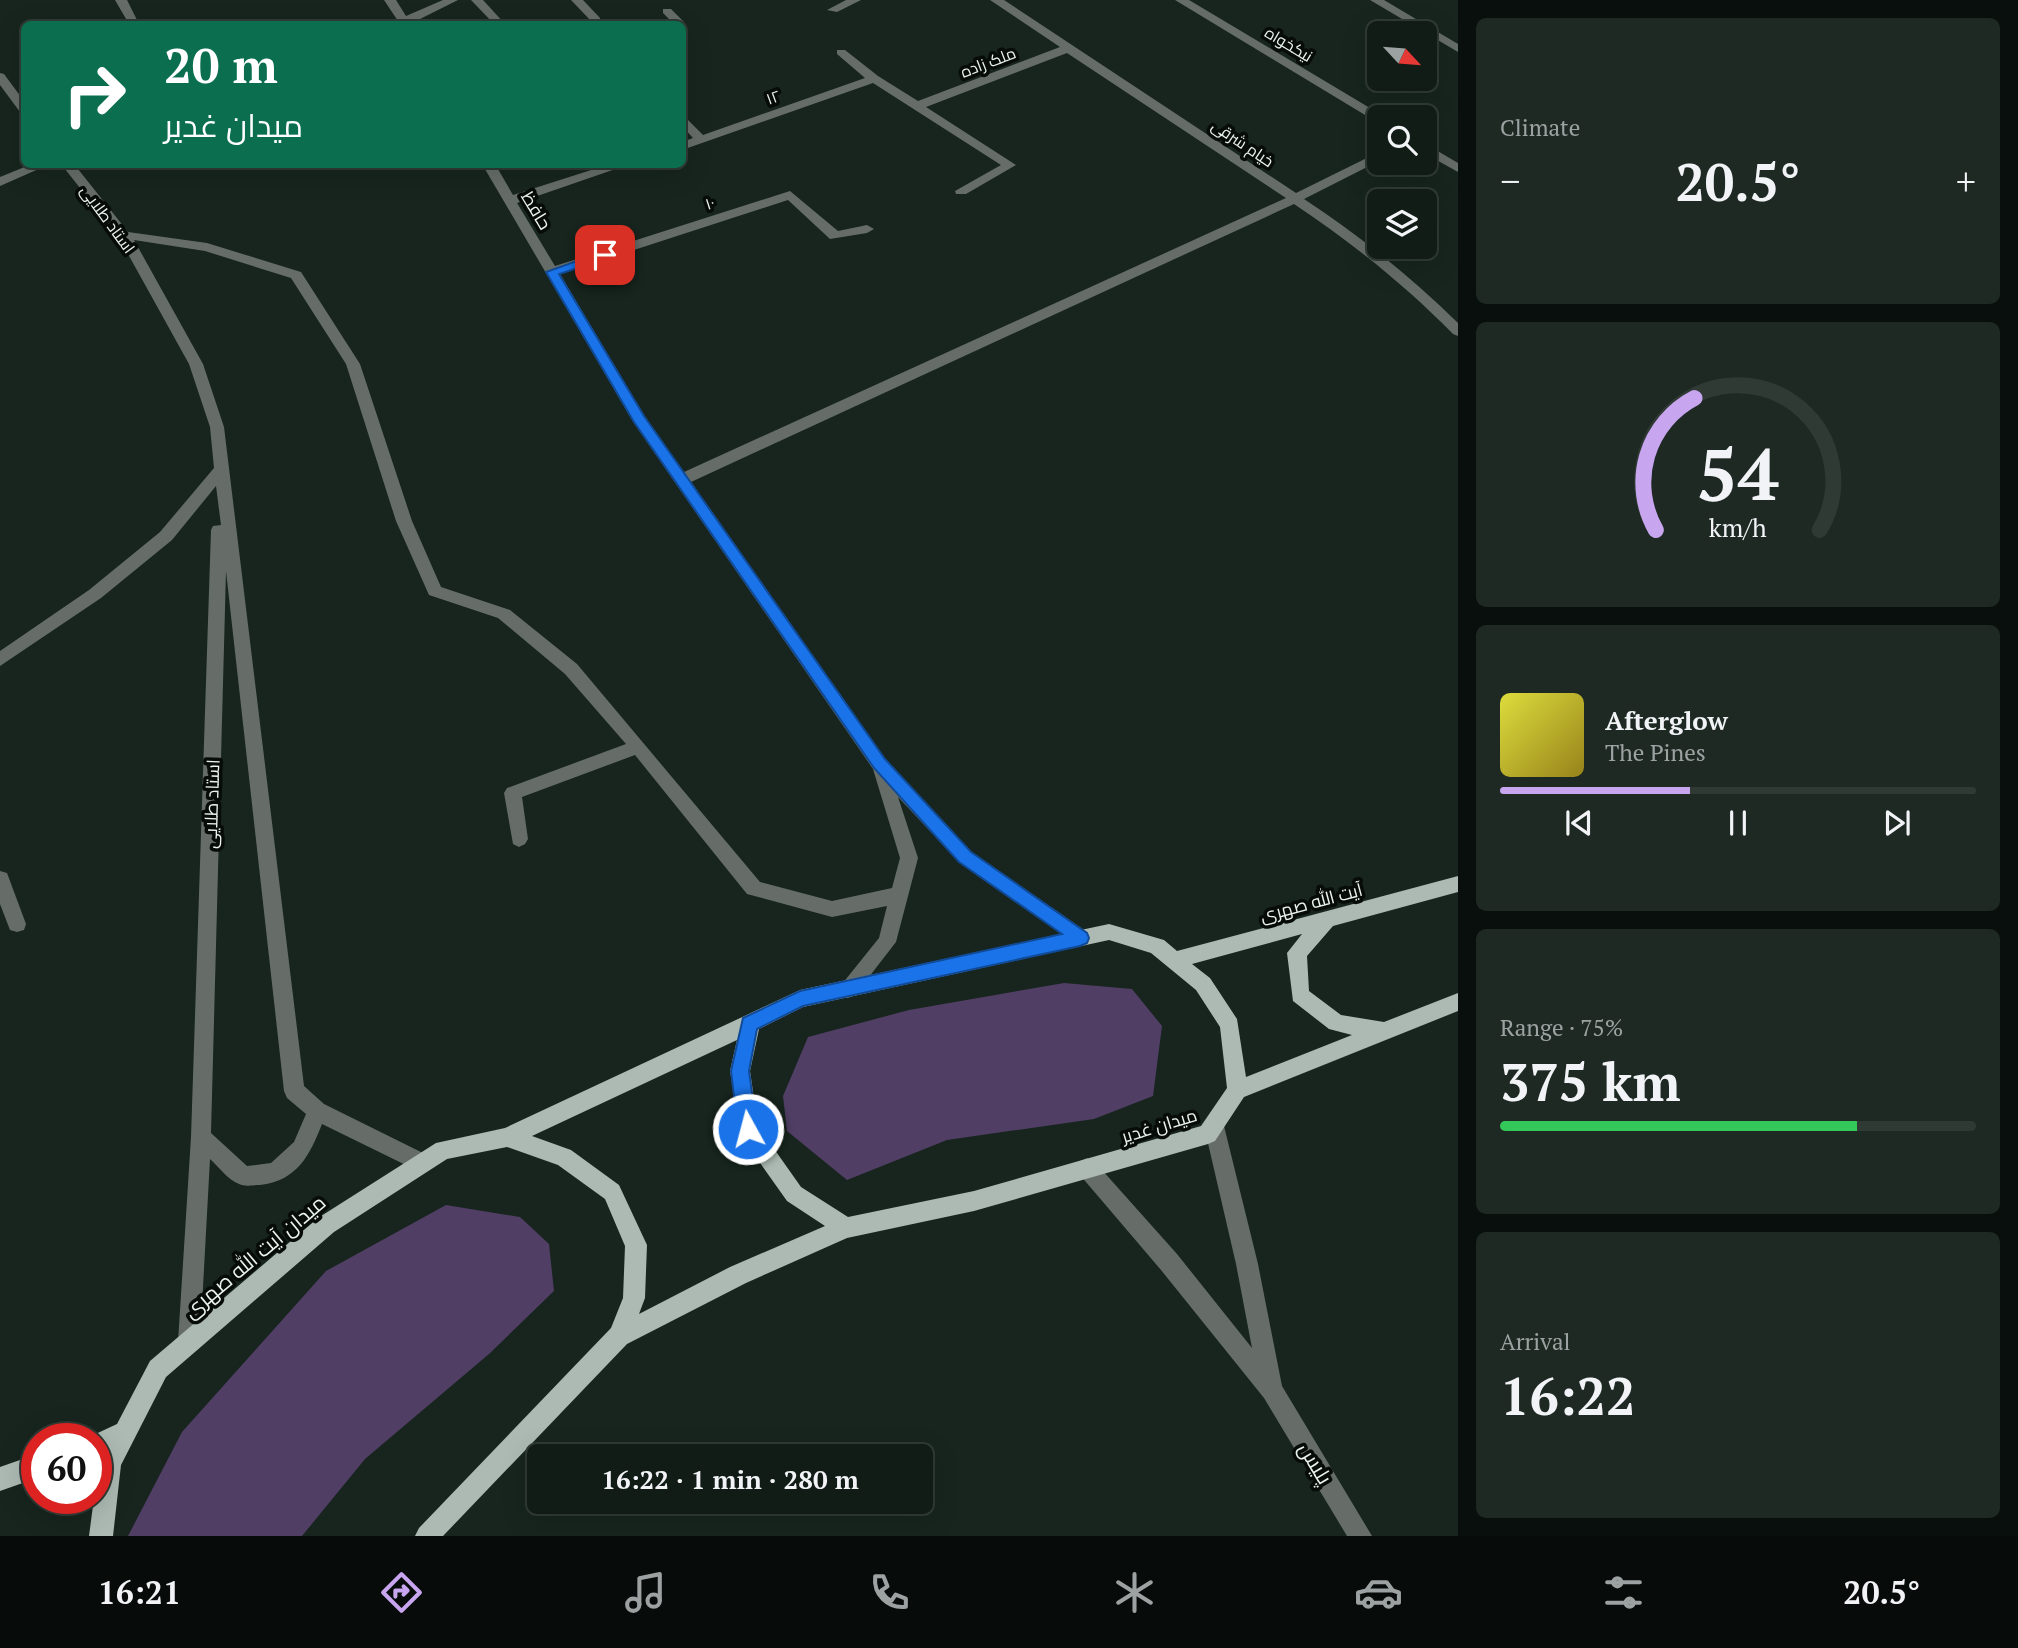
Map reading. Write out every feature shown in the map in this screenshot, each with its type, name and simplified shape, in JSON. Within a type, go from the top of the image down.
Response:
[{"type":"main road","name":"آیت الله صهری","points":[[1174,960],[1458,884]]},
{"type":"main road","points":[[1326,920],[1297,953],[1300,995],[1336,1023],[1385,1031]]},
{"type":"main road","points":[[846,1228],[794,1194],[748,1129],[740,1071],[750,1024],[800,999],[1109,932],[1157,946],[1203,984],[1230,1025],[1237,1090],[1458,1002]]},
{"type":"main road","name":"میدان آیت الله صهری","points":[[101,1536],[110,1463],[158,1369],[326,1225],[443,1150],[507,1137],[750,1024]]},
{"type":"main road","name":"میدان غدیر","points":[[619,1336],[738,1275],[846,1228],[974,1201],[1208,1134],[1237,1090]]},
{"type":"main road","points":[[427,1536],[619,1336],[634,1298],[636,1245],[612,1192],[564,1157],[507,1137]]},
{"type":"main road","points":[[112,1438],[125,1433]]},
{"type":"main road","points":[[0,1479],[21,1472]]},
{"type":"street","points":[[121,0],[132,21]]},
{"type":"street","points":[[390,0],[404,21]]},
{"type":"street","points":[[409,21],[452,0]]},
{"type":"street","points":[[477,0],[497,21]]},
{"type":"street","points":[[577,0],[596,20]]},
{"type":"street","points":[[833,10],[855,0]]},
{"type":"street","name":"خیام شرقی","points":[[996,0],[1335,225],[1423,296],[1458,331]]},
{"type":"street","name":"نیکخواه","points":[[1181,0],[1367,111]]},
{"type":"street","points":[[1376,0],[1458,49]]},
{"type":"street","points":[[667,11],[676,21]]},
{"type":"street","name":"ملک زاده","points":[[917,106],[1069,48]]},
{"type":"street","points":[[841,52],[874,79],[1010,164],[961,191]]},
{"type":"street","points":[[0,77],[21,105]]},
{"type":"street","name":"۱۲","points":[[686,145],[874,79]]},
{"type":"street","points":[[686,123],[701,140]]},
{"type":"street","points":[[1437,155],[1458,168]]},
{"type":"street","points":[[681,480],[1296,198],[1367,162]]},
{"type":"street","points":[[0,182],[34,168]]},
{"type":"street","name":"استاد طلایی","points":[[70,168],[124,235],[195,364],[217,427],[294,1091],[317,1111],[422,1163]]},
{"type":"street","name":"حافظ","points":[[490,168],[639,419],[879,764]]},
{"type":"street","points":[[509,201],[612,168]]},
{"type":"street","name":"۱۰","points":[[552,272],[790,195],[835,236],[867,229]]},
{"type":"street","points":[[124,235],[207,247],[296,275],[353,364],[404,521],[435,591],[504,614],[570,669],[754,888],[832,909],[899,895]]},
{"type":"street","points":[[0,660],[95,594],[166,536],[221,470]]},
{"type":"street","name":"استاد طلایی","points":[[189,1342],[201,1137],[221,470]]},
{"type":"street","points":[[519,839],[513,793],[638,747]]},
{"type":"street","points":[[848,989],[887,942],[909,858],[879,764]]},
{"type":"street","points":[[879,764],[965,857],[1080,938]]},
{"type":"street","points":[[0,879],[17,924]]},
{"type":"street","points":[[201,1137],[243,1177],[275,1173],[302,1149],[317,1111]]},
{"type":"street","points":[[1214,1126],[1247,1264],[1272,1390]]},
{"type":"street","points":[[1087,1168],[1169,1262],[1272,1390]]},
{"type":"street","name":"پلیس","points":[[1272,1390],[1360,1536]]},
{"type":"shaded area","points":[[1064,983],[1132,989],[1162,1026],[1153,1096],[1094,1119],[947,1140],[847,1180],[787,1131],[783,1096],[808,1037],[909,1010]]},
{"type":"shaded area","points":[[446,1205],[520,1217],[549,1244],[554,1291],[489,1354],[365,1459],[302,1536],[128,1536],[182,1432],[326,1271]]},
{"type":"route","points":[[605,255],[552,272],[639,419],[879,764],[965,857],[1080,938],[800,999],[750,1024],[740,1071],[748,1129]]}]
